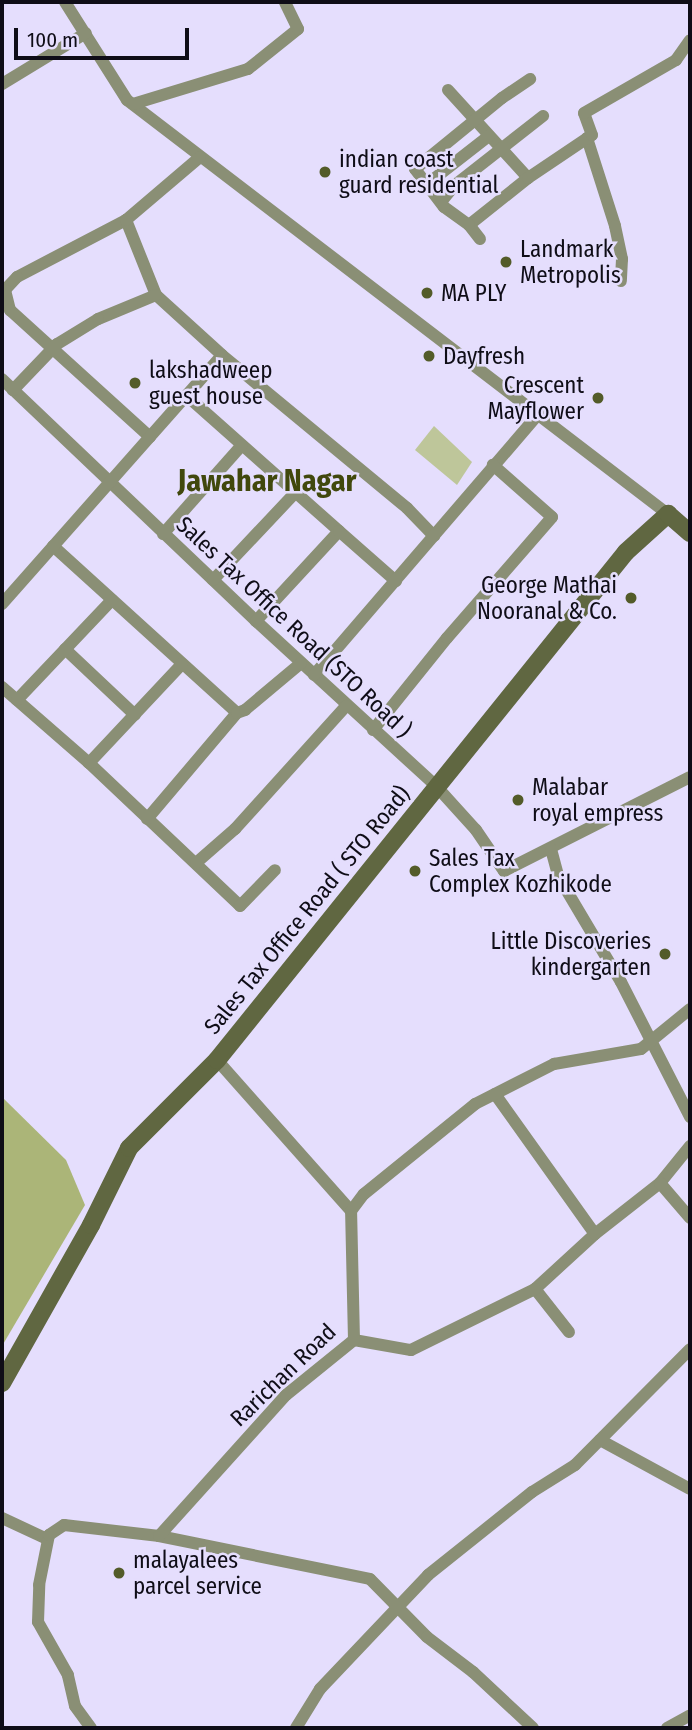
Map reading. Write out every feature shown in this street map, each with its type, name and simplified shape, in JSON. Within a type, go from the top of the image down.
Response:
[{"type":"street","points":[[65,2],[133,104],[539,413],[690,533]]},
{"type":"street","points":[[133,104],[248,69],[298,29],[285,2]]},
{"type":"street","points":[[2,84],[86,33]]},
{"type":"street","points":[[469,225],[528,178],[592,135],[584,113],[676,60],[690,40]]},
{"type":"street","points":[[481,239],[469,225],[441,202],[415,169],[530,79]]},
{"type":"street","points":[[448,90],[528,178]]},
{"type":"street","points":[[441,202],[455,185],[542,116]]},
{"type":"street","points":[[426,185],[489,136]]},
{"type":"street","points":[[587,138],[615,226],[622,259],[621,281]]},
{"type":"street","points":[[150,438],[10,310],[5,290],[17,276],[125,220],[200,157]]},
{"type":"street","points":[[125,220],[156,295],[222,355],[407,508],[434,536]]},
{"type":"street","points":[[13,390],[51,350],[98,319],[156,295]]},
{"type":"street","points":[[2,604],[222,355]]},
{"type":"street","name":"Sales Tax Office Road (STO Road )","points":[[2,380],[163,534],[437,788],[476,830],[504,871],[551,849]]},
{"type":"street","points":[[187,396],[396,581]]},
{"type":"street","points":[[314,675],[539,413]]},
{"type":"street","points":[[163,534],[241,446]]},
{"type":"street","points":[[373,730],[447,638],[552,517],[493,465]]},
{"type":"street","points":[[213,580],[295,493]]},
{"type":"street","name":"Sales Tax Office Road ( STO Road)","points":[[2,1383],[79,1248],[129,1148],[217,1060],[626,552],[668,514]]},
{"type":"street","points":[[256,621],[339,531]]},
{"type":"street","points":[[52,546],[237,713]]},
{"type":"street","points":[[17,700],[112,600]]},
{"type":"street","points":[[65,649],[135,715]]},
{"type":"street","points":[[147,819],[237,713],[301,663]]},
{"type":"street","points":[[89,763],[182,664]]},
{"type":"street","points":[[2,687],[89,763],[240,906],[275,870]]},
{"type":"street","points":[[196,863],[235,829],[346,705]]},
{"type":"street","points":[[690,777],[551,849],[558,876],[621,982],[690,1117]]},
{"type":"street","points":[[217,1060],[351,1211],[364,1194],[464,1112],[554,1064],[641,1049],[690,1009]]},
{"type":"street","points":[[495,1094],[595,1234]]},
{"type":"street","points":[[354,1340],[411,1350],[535,1289],[595,1234],[660,1183],[690,1146]]},
{"type":"street","points":[[660,1183],[690,1218]]},
{"type":"street","name":"Rarichan Road","points":[[159,1536],[286,1395],[354,1340],[351,1211]]},
{"type":"street","points":[[535,1289],[569,1332]]},
{"type":"street","points":[[296,1728],[320,1689],[428,1575],[532,1492],[575,1465],[690,1349]]},
{"type":"street","points":[[600,1440],[690,1489]]},
{"type":"street","points":[[2,1518],[47,1539]]},
{"type":"street","points":[[91,1728],[75,1706],[68,1675],[38,1622],[39,1586],[47,1539],[64,1525],[159,1536],[370,1579],[426,1637],[473,1672],[533,1728]]},
{"type":"street","points":[[674,1726],[690,1715]]},
{"type":"green space","points":[[434,426],[472,462],[457,485],[415,450]]},
{"type":"green space","points":[[2,1097],[66,1160],[85,1205],[2,1346]]},
{"type":"place","name":"indian coast guard residential","points":[[325,172]]},
{"type":"place","name":"Landmark Metropolis","points":[[506,262]]},
{"type":"place","name":"MA PLY","points":[[427,293]]},
{"type":"place","name":"Dayfresh","points":[[429,356]]},
{"type":"place","name":"lakshadweep guest house","points":[[135,383]]},
{"type":"place","name":"Crescent Mayflower","points":[[598,398]]},
{"type":"place","name":"George Mathai Nooranal & Co.","points":[[631,598]]},
{"type":"place","name":"Malabar royal empress","points":[[518,800]]},
{"type":"place","name":"Sales Tax Complex Kozhikode","points":[[415,871]]},
{"type":"place","name":"Little Discoveries kindergarten","points":[[665,954]]},
{"type":"place","name":"malayalees parcel service","points":[[119,1573]]},
{"type":"district","name":"Jawahar Nagar","points":[[267,481]]}]
